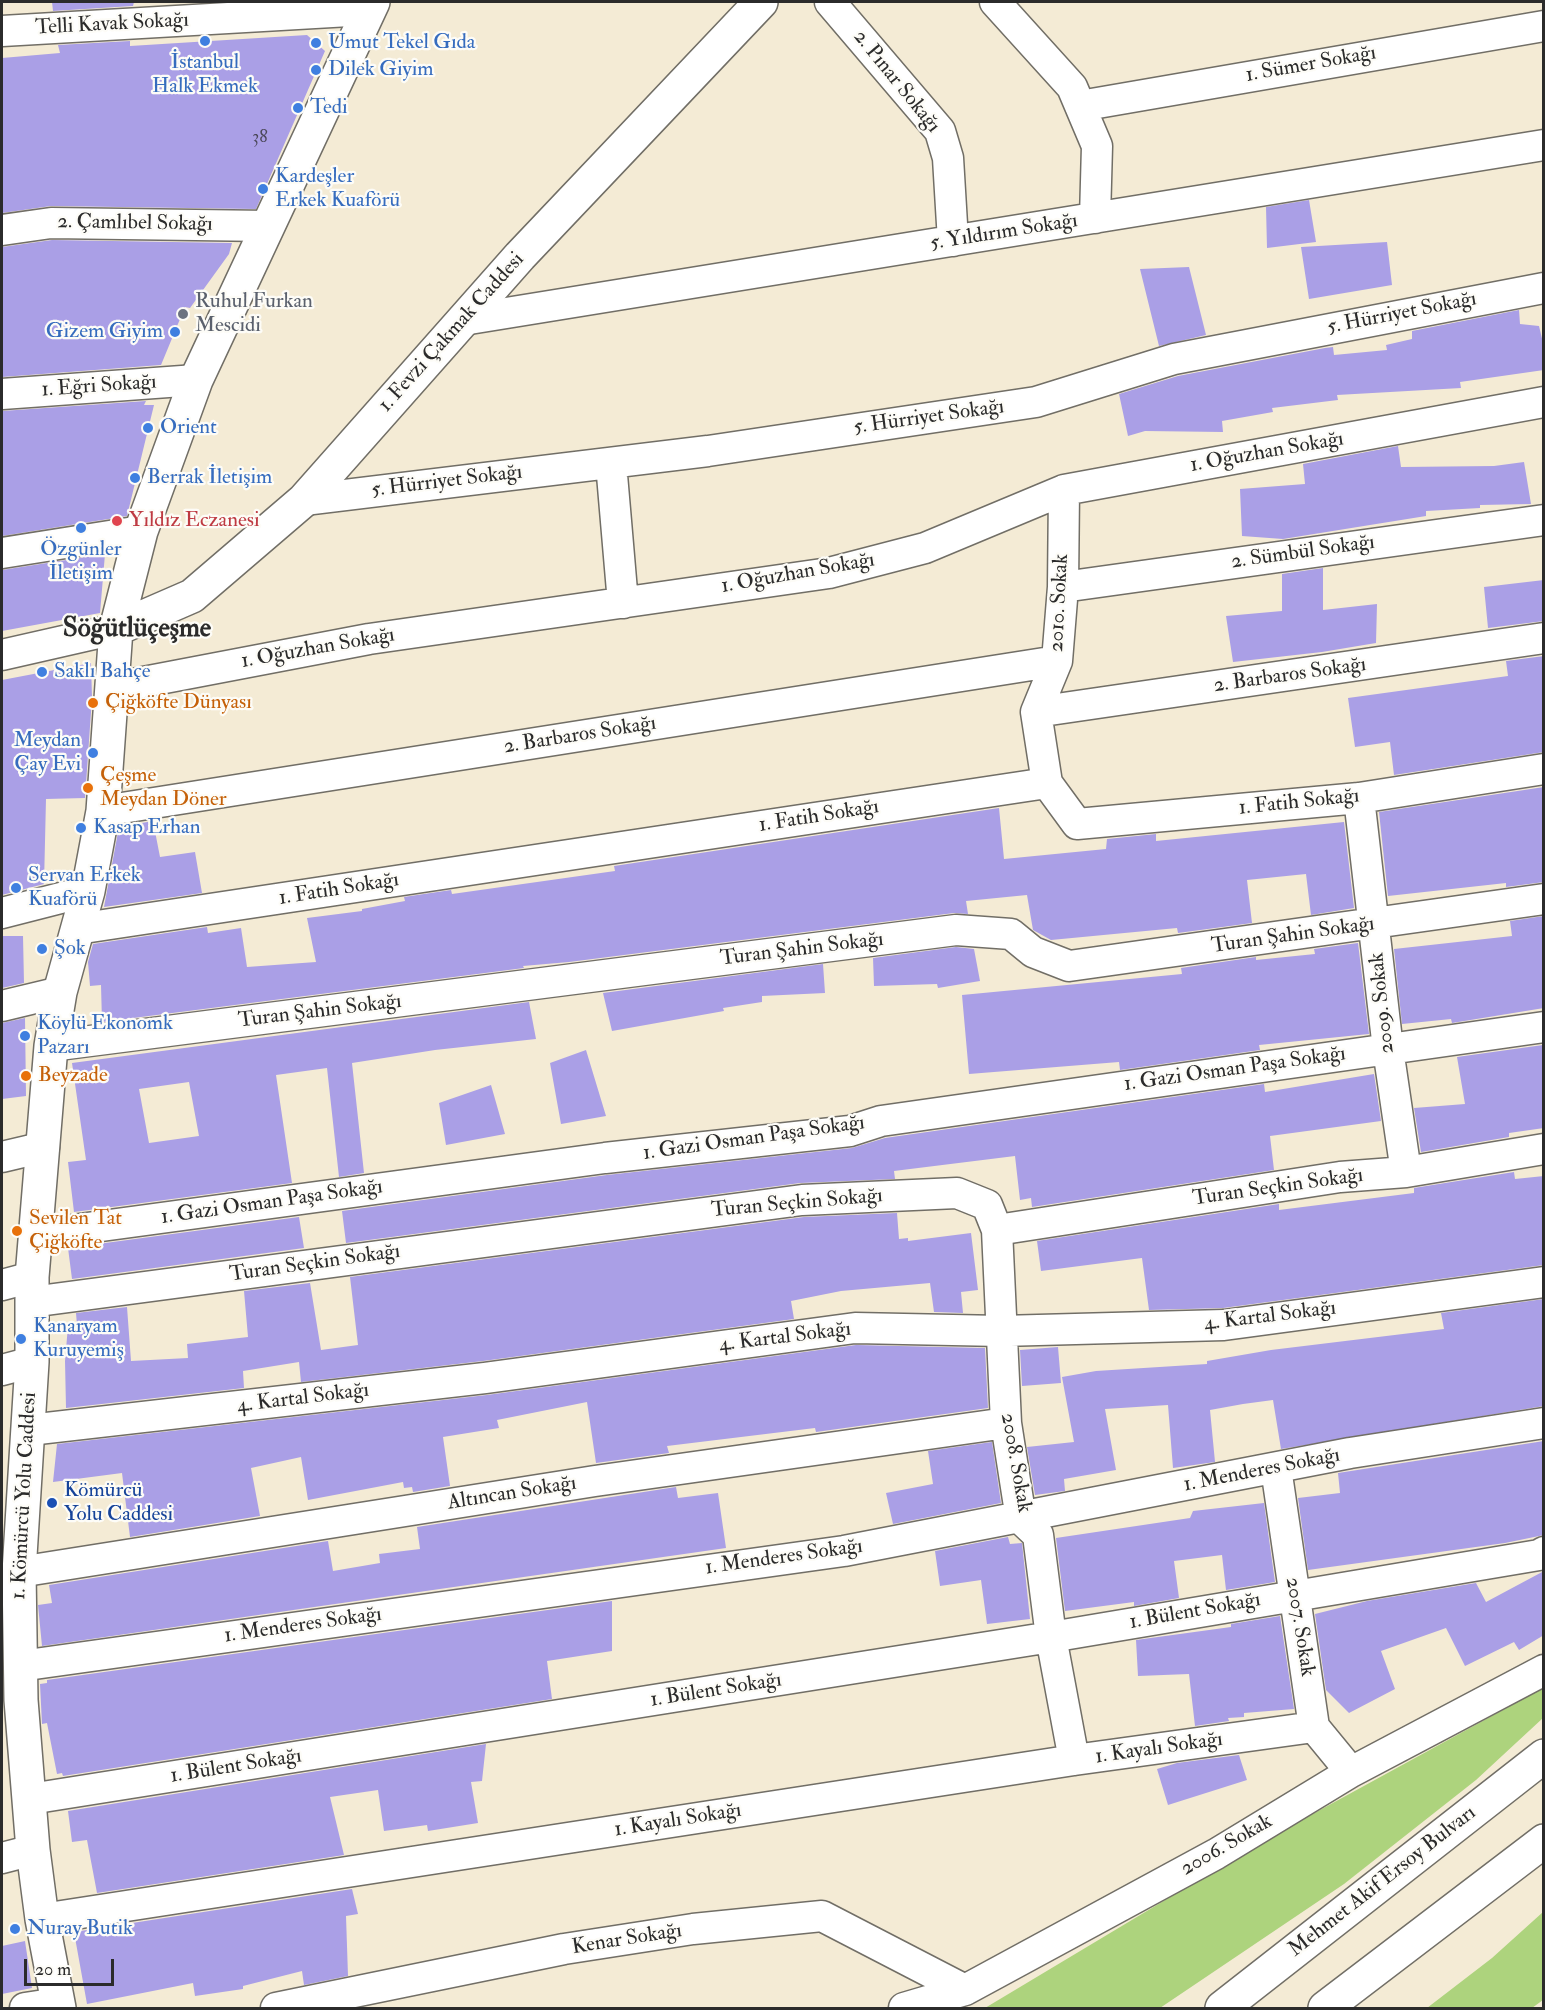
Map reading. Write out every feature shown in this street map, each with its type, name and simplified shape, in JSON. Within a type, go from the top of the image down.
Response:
[{"type":"street","name":"1. Fevzi Çakmak Caddesi","points":[[116,629],[192,596],[304,500],[520,256],[761,2]]},
{"type":"street","name":"2. Pınar Sokağı","points":[[830,2],[939,130],[948,159],[953,241]]},
{"type":"street","points":[[995,2],[1072,87],[1097,146],[1095,219]]},
{"type":"street","name":"Telli Kavak Sokağı","points":[[2,31],[370,6]]},
{"type":"street","name":"1. Kömürcü Yolu Caddesi","points":[[59,2006],[42,1919],[33,1850],[30,1799],[11,1702],[20,1666],[14,1554],[29,1430],[17,1366],[22,1288],[35,1235],[51,1046],[60,992],[88,891],[103,811],[116,629],[141,531],[195,380],[370,6]]},
{"type":"street","name":"1. Sümer Sokağı","points":[[1080,106],[1544,26]]},
{"type":"street","name":"5. Yıldırım Sokağı","points":[[463,320],[1544,145]]},
{"type":"street","name":"2. Çamlıbel Sokağı","points":[[2,230],[51,223],[268,226]]},
{"type":"street","name":"5. Hürriyet Sokağı","points":[[304,500],[611,463],[1036,402],[1174,359],[1544,288]]},
{"type":"street","name":"1. Eğri Sokağı","points":[[2,394],[195,380]]},
{"type":"street","name":"1. Oğuzhan Sokağı","points":[[112,688],[369,639],[829,573],[925,548],[1064,490],[1544,402]]},
{"type":"street","points":[[611,463],[623,603]]},
{"type":"street","name":"2010. Sokak","points":[[1036,712],[1057,662],[1063,587],[1064,490]]},
{"type":"street","name":"2. Sümbül Sokağı","points":[[1063,587],[1544,520]]},
{"type":"street","points":[[2,553],[141,531]]},
{"type":"street","points":[[2,655],[116,629]]},
{"type":"street","name":"2. Barbaros Sokağı","points":[[1036,712],[1544,638]]},
{"type":"street","name":"2. Barbaros Sokağı","points":[[103,811],[1057,662]]},
{"type":"street","points":[[1036,712],[1047,783]]},
{"type":"street","name":"1. Fatih Sokağı","points":[[77,929],[1047,783],[1077,824],[1359,798],[1544,769]]},
{"type":"street","name":"2009. Sokak","points":[[1359,798],[1388,1049],[1406,1172]]},
{"type":"street","points":[[2,913],[88,891]]},
{"type":"street","name":"Turan Şahin Sokağı","points":[[51,1046],[956,930],[1011,934],[1033,952],[1069,966],[1544,898]]},
{"type":"street","points":[[2,1006],[60,992]]},
{"type":"street","name":"1. Gazi Osman Paşa Sokağı","points":[[35,1235],[605,1158],[850,1131],[890,1120],[1544,1027]]},
{"type":"street","points":[[2,1157],[44,1147]]},
{"type":"street","name":"Turan Seçkin Sokağı","points":[[22,1288],[802,1200],[957,1193],[987,1205],[997,1230],[1340,1177],[1406,1172],[1544,1149]]},
{"type":"street","name":"2008. Sokak","points":[[997,1230],[1005,1423],[1021,1519],[1038,1535],[1051,1637],[1074,1760]]},
{"type":"street","name":"4. Kartal Sokağı","points":[[29,1430],[485,1378],[855,1328],[1001,1331],[1224,1325],[1544,1282]]},
{"type":"street","name":"Altıncan Sokağı","points":[[14,1554],[595,1481],[1005,1423]]},
{"type":"street","name":"1. Menderes Sokağı","points":[[20,1666],[844,1551],[1021,1519],[1276,1468],[1544,1423]]},
{"type":"street","name":"2007. Sokak","points":[[1276,1468],[1314,1727]]},
{"type":"street","name":"1. Bülent Sokağı","points":[[30,1799],[1051,1637],[1539,1555],[1544,1552]]},
{"type":"street","name":"2006. Sokak","points":[[904,2008],[965,1990],[1216,1854],[1351,1772],[1544,1670]]},
{"type":"street","points":[[1314,1727],[1351,1772]]},
{"type":"street","name":"1. Kayalı Sokağı","points":[[42,1919],[1074,1760],[1314,1727]]},
{"type":"street","name":"Mehmet Akif Ersoy Bulvarı","points":[[1222,2008],[1544,1756]]},
{"type":"street","points":[[1325,2008],[1544,1841]]},
{"type":"street","points":[[2,1858],[33,1850]]},
{"type":"street","name":"Kenar Sokağı","points":[[276,2008],[564,1949],[693,1929],[822,1916],[965,1990]]},
{"type":"street","points":[[25,2008],[59,2006]]},
{"type":"green space","points":[[1543,1688],[1543,1718],[1476,1780],[1344,1884],[1160,2008],[985,2008],[1267,1839]]},
{"type":"green space","points":[[1543,1912],[1543,2000],[1532,2008],[1427,2008],[1492,1958]]},
{"type":"building","points":[[52,2],[134,2],[133,6],[53,11]]},
{"type":"building","points":[[307,35],[325,51],[256,209],[51,206],[2,213],[2,58],[60,53],[58,45],[130,41],[130,46]]},
{"type":"building","points":[[1309,200],[1316,242],[1267,248],[1266,207]]},
{"type":"building","points":[[52,240],[232,243],[229,254],[190,308],[185,307],[161,365],[2,377],[2,247]]},
{"type":"building","points":[[1387,242],[1392,285],[1309,299],[1301,247]]},
{"type":"building","points":[[1189,267],[1206,335],[1159,346],[1140,269]]},
{"type":"building","points":[[1519,310],[1520,324],[1539,326],[1544,347],[1544,370],[1460,382],[1461,388],[1337,395],[1338,400],[1272,408],[1273,412],[1222,421],[1223,432],[1145,431],[1128,436],[1119,394],[1178,376],[1325,348],[1333,347],[1334,355],[1387,350],[1386,345],[1412,339],[1412,331]]},
{"type":"building","points":[[146,401],[144,405],[154,405],[127,516],[2,536],[2,411]]},
{"type":"building","points":[[1398,446],[1401,467],[1494,466],[1524,462],[1531,504],[1480,505],[1480,508],[1426,511],[1426,516],[1283,539],[1242,536],[1240,489],[1305,484],[1303,464]]},
{"type":"building","points":[[105,554],[100,613],[2,631],[2,570]]},
{"type":"building","points":[[1323,568],[1323,610],[1377,604],[1376,643],[1322,652],[1233,662],[1226,616],[1282,611],[1282,574]]},
{"type":"building","points":[[1544,580],[1544,621],[1488,628],[1484,587]]},
{"type":"building","points":[[1544,656],[1544,752],[1394,775],[1390,742],[1355,747],[1348,698],[1508,676],[1506,661]]},
{"type":"building","points":[[91,663],[92,698],[85,798],[46,799],[44,884],[2,895],[2,680]]},
{"type":"building","points":[[1544,787],[1544,882],[1506,887],[1506,883],[1388,896],[1379,812]]},
{"type":"building","points":[[999,808],[1004,859],[1106,849],[1107,839],[1156,834],[1156,841],[1344,822],[1354,908],[1311,915],[1306,874],[1247,880],[1252,923],[1178,933],[1177,928],[1051,940],[1033,930],[1027,895],[966,901],[968,914],[954,913],[523,966],[524,968],[102,1022],[101,985],[90,986],[88,962],[93,944],[207,927],[208,933],[241,928],[247,967],[316,962],[307,918],[362,911],[362,909],[405,901],[404,897],[451,890],[452,894],[615,871],[614,866]]},
{"type":"building","points":[[153,821],[160,857],[195,852],[202,893],[104,907],[119,827]]},
{"type":"building","points":[[1544,916],[1544,1008],[1452,1023],[1451,1019],[1402,1024],[1394,949],[1512,936],[1510,921]]},
{"type":"building","points":[[2,936],[23,936],[24,983],[2,988]]},
{"type":"building","points":[[1358,943],[1369,1034],[1259,1045],[1260,1050],[1120,1070],[1119,1062],[969,1074],[962,995],[1182,974],[1181,968],[1256,957],[1256,960],[1315,954],[1314,949]]},
{"type":"building","points":[[956,947],[974,949],[980,981],[938,988],[937,984],[874,986],[873,958]]},
{"type":"building","points":[[823,964],[825,993],[762,996],[762,1002],[723,1008],[724,1011],[612,1031],[603,993]]},
{"type":"building","points":[[529,1002],[536,1039],[435,1050],[352,1063],[364,1173],[339,1177],[327,1068],[276,1075],[292,1183],[74,1212],[68,1162],[86,1160],[72,1063]],"holes":[[[189,1082],[199,1136],[149,1143],[139,1089]]]},
{"type":"building","points":[[25,1018],[26,1096],[2,1099],[2,1023]]},
{"type":"building","points":[[1543,1045],[1544,1128],[1509,1133],[1509,1137],[1421,1152],[1414,1108],[1465,1104],[1457,1057]]},
{"type":"building","points":[[586,1050],[606,1116],[561,1124],[550,1063]]},
{"type":"building","points":[[1374,1074],[1381,1121],[1270,1136],[1274,1170],[1032,1207],[1031,1198],[1020,1200],[1015,1156],[894,1171],[895,1179],[800,1183],[346,1243],[342,1211],[607,1175],[852,1148],[885,1138],[1264,1084],[1265,1092]]},
{"type":"building","points":[[491,1085],[505,1134],[446,1145],[439,1103]]},
{"type":"building","points":[[1514,1172],[1515,1179],[1544,1176],[1544,1265],[1223,1308],[1149,1310],[1142,1258],[1041,1271],[1037,1241],[1279,1204],[1279,1210],[1414,1193],[1414,1188]]},
{"type":"building","points":[[897,1213],[899,1239],[908,1238],[908,1241],[971,1233],[978,1290],[961,1292],[963,1313],[934,1312],[930,1283],[841,1291],[791,1301],[794,1319],[483,1361],[301,1382],[299,1362],[243,1371],[244,1388],[66,1408],[65,1361],[68,1326],[77,1325],[76,1313],[127,1307],[131,1361],[188,1358],[187,1344],[248,1337],[244,1291],[310,1283],[321,1350],[358,1345],[350,1277],[804,1217]]},
{"type":"building","points":[[299,1217],[304,1248],[72,1279],[68,1248]]},
{"type":"building","points":[[1544,1299],[1544,1406],[1281,1449],[1273,1400],[1243,1404],[1210,1410],[1215,1462],[1173,1468],[1168,1405],[1105,1409],[1116,1470],[1064,1479],[1065,1491],[1035,1495],[1027,1447],[1074,1442],[1062,1377],[1096,1371],[1207,1364],[1207,1361],[1271,1350],[1444,1329],[1441,1313]]},
{"type":"building","points":[[856,1345],[985,1348],[988,1408],[816,1432],[815,1428],[667,1446],[669,1453],[596,1463],[587,1402],[497,1420],[499,1428],[443,1437],[450,1486],[413,1492],[412,1487],[404,1488],[403,1482],[308,1500],[301,1457],[251,1468],[260,1516],[130,1537],[122,1473],[53,1482],[57,1444],[487,1395]]},
{"type":"building","points":[[1058,1347],[1061,1383],[1022,1386],[1020,1350]]},
{"type":"building","points":[[1544,1441],[1544,1535],[1505,1543],[1308,1570],[1298,1498],[1340,1493],[1338,1473]]},
{"type":"building","points":[[992,1442],[1001,1503],[893,1524],[886,1493],[933,1484],[928,1451]]},
{"type":"building","points":[[676,1487],[678,1498],[718,1493],[726,1548],[42,1646],[38,1605],[52,1603],[49,1585],[328,1541],[333,1571],[380,1563],[379,1554],[420,1549],[417,1527]]},
{"type":"building","points":[[1264,1503],[1275,1582],[1226,1590],[1222,1555],[1174,1561],[1179,1598],[1134,1606],[1134,1602],[1065,1611],[1056,1538],[1190,1518],[1193,1511]]},
{"type":"building","points":[[1008,1537],[1010,1544],[1022,1543],[1030,1619],[987,1624],[981,1580],[940,1586],[935,1551]]},
{"type":"building","points":[[1544,1571],[1544,1635],[1519,1650],[1514,1642],[1465,1666],[1446,1628],[1381,1651],[1395,1689],[1349,1713],[1326,1690],[1315,1614],[1367,1601],[1476,1583],[1486,1602]]},
{"type":"building","points":[[612,1601],[612,1651],[547,1661],[552,1699],[63,1776],[62,1773],[57,1774],[47,1723],[42,1724],[40,1684],[47,1683],[47,1680]]},
{"type":"building","points":[[1280,1616],[1294,1709],[1244,1713],[1244,1717],[1228,1718],[1229,1721],[1195,1726],[1189,1674],[1138,1676],[1136,1640],[1231,1627],[1231,1624]]},
{"type":"building","points":[[486,1744],[482,1781],[471,1782],[478,1823],[428,1831],[427,1825],[384,1831],[378,1790],[330,1797],[344,1855],[97,1893],[87,1840],[72,1842],[68,1811]]},
{"type":"building","points":[[1239,1755],[1247,1780],[1168,1805],[1157,1769],[1177,1763]]},
{"type":"building","points":[[352,1889],[358,1914],[346,1916],[348,1976],[304,1985],[302,1971],[243,1986],[243,1989],[195,1996],[193,1983],[87,2004],[74,1932]]},
{"type":"building","points":[[25,1941],[32,1988],[2,1994],[2,1946]]},
{"type":"place","name":"İstanbul Halk Ekmek","points":[[205,41]]},
{"type":"place","name":"Umut Tekel Gıda","points":[[316,43]]},
{"type":"place","name":"Dilek Giyim","points":[[316,70]]},
{"type":"place","name":"Tedi","points":[[298,108]]},
{"type":"place","name":"Kardeşler Erkek Kuaförü","points":[[263,189]]},
{"type":"place","name":"Ruhul Furkan Mescidi","points":[[183,314]]},
{"type":"place","name":"Gizem Giyim","points":[[175,332]]},
{"type":"place","name":"Orient","points":[[148,428]]},
{"type":"place","name":"Berrak İletişim","points":[[135,478]]},
{"type":"place","name":"Yıldız Eczanesi","points":[[117,521]]},
{"type":"place","name":"Özgünler İletişim","points":[[81,528]]},
{"type":"place","name":"Saklı Bahçe","points":[[42,672]]},
{"type":"place","name":"Çiğköfte Dünyası","points":[[93,703]]},
{"type":"place","name":"Meydan Çay Evi","points":[[93,753]]},
{"type":"place","name":"Çeşme Meydan Döner","points":[[88,788]]},
{"type":"place","name":"Kasap Erhan","points":[[81,828]]},
{"type":"place","name":"Servan Erkek Kuaförü","points":[[16,888]]},
{"type":"place","name":"Şok","points":[[42,949]]},
{"type":"place","name":"Köylü Ekonomk Pazarı","points":[[25,1036]]},
{"type":"place","name":"Beyzade","points":[[26,1076]]},
{"type":"place","name":"Sevilen Tat Çiğköfte","points":[[17,1231]]},
{"type":"place","name":"Kanaryam Kuruyemiş","points":[[21,1339]]},
{"type":"place","name":"Kömürcü Yolu Caddesi","points":[[52,1503]]},
{"type":"place","name":"Nuray Butik","points":[[15,1929]]},
{"type":"district","name":"Söğütlüçeşme","points":[[137,630]]}]
